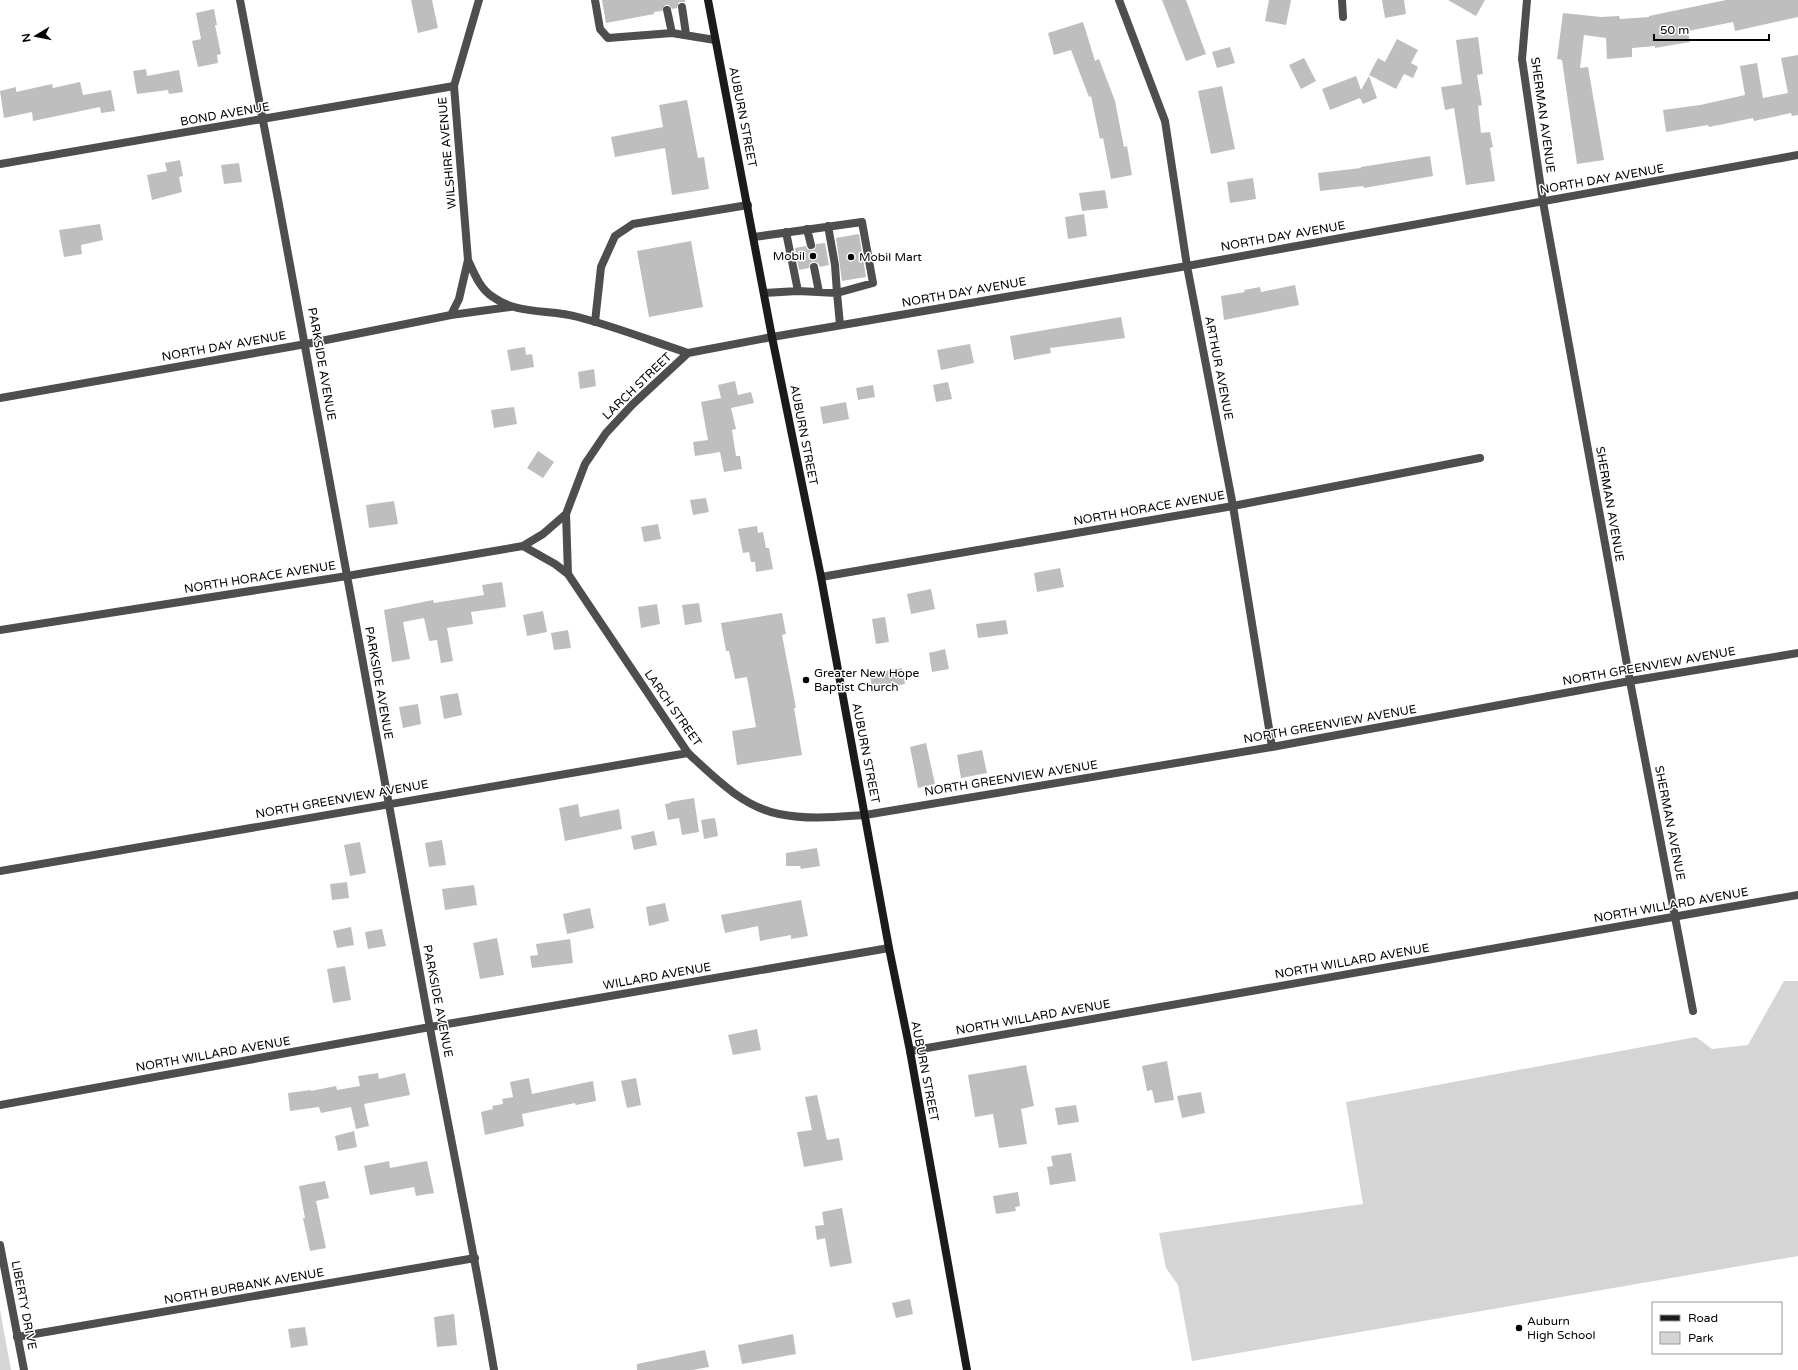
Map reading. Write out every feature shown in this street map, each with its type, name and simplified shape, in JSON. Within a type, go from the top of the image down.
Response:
[{"type":"main road","name":"AUBURN STREET","points":[[708,0],[772,337],[821,577],[889,948],[910,1051],[967,1370]]},
{"type":"street","name":"PARKSIDE AVENUE","points":[[240,0],[306,344],[430,1027],[475,1258],[494,1370]]},
{"type":"street","name":"WILSHIRE AVENUE","points":[[468,260],[454,86],[479,0]]},
{"type":"street","points":[[595,0],[600,30],[608,38],[672,33],[686,34],[715,40]]},
{"type":"street","name":"ARTHUR AVENUE","points":[[1119,0],[1165,122],[1187,266],[1233,506],[1272,747]]},
{"type":"street","points":[[1342,0],[1343,17]]},
{"type":"street","name":"SHERMAN AVENUE","points":[[1527,0],[1522,60],[1543,202],[1630,681],[1693,1011]]},
{"type":"street","points":[[682,7],[686,34]]},
{"type":"street","points":[[667,10],[672,33]]},
{"type":"street","name":"BOND AVENUE","points":[[0,164],[454,86]]},
{"type":"street","name":"NORTH DAY AVENUE","points":[[772,337],[1187,266],[1798,155]]},
{"type":"street","points":[[595,322],[601,267],[614,236],[633,224],[748,205]]},
{"type":"street","points":[[754,237],[862,222],[873,283],[837,293],[798,290],[764,293]]},
{"type":"street","points":[[828,226],[835,265],[840,325]]},
{"type":"street","points":[[807,229],[811,245]]},
{"type":"street","points":[[786,232],[798,290]]},
{"type":"street","points":[[451,314],[459,299],[468,260]]},
{"type":"street","name":"NORTH DAY AVENUE","points":[[468,260],[482,287],[492,297],[510,307]]},
{"type":"street","points":[[814,268],[819,292]]},
{"type":"street","name":"NORTH DAY AVENUE","points":[[0,398],[306,344],[451,314],[510,307],[576,316],[688,354]]},
{"type":"street","name":"LARCH STREET","points":[[568,574],[566,514],[585,464],[606,433],[633,404],[688,354],[772,337]]},
{"type":"street","name":"NORTH HORACE AVENUE","points":[[821,577],[1233,506],[1480,458]]},
{"type":"street","name":"LARCH STREET","points":[[566,514],[543,534],[523,546],[555,564],[568,574],[688,753],[714,777],[737,795],[758,807],[779,814],[830,818],[865,815]]},
{"type":"street","name":"NORTH HORACE AVENUE","points":[[0,630],[347,576],[523,546]]},
{"type":"street","name":"NORTH GREENVIEW AVENUE","points":[[865,815],[1272,747],[1630,681],[1798,653]]},
{"type":"street","name":"NORTH GREENVIEW AVENUE","points":[[0,871],[389,803],[688,753]]},
{"type":"street","name":"NORTH WILLARD AVENUE","points":[[910,1051],[1798,895]]},
{"type":"street","name":"WILLARD AVENUE","points":[[430,1027],[889,948]]},
{"type":"street","name":"NORTH WILLARD AVENUE","points":[[0,1105],[430,1027]]},
{"type":"street","name":"LIBERTY DRIVE","points":[[0,1245],[24,1370]]},
{"type":"street","name":"NORTH BURBANK AVENUE","points":[[17,1337],[475,1258]]},
{"type":"green space","points":[[1784,981],[1798,981],[1798,1256],[1192,1361],[1178,1285],[1166,1268],[1159,1233],[1363,1204],[1346,1102],[1696,1037],[1712,1049],[1748,1045]]},
{"type":"green space","points":[[0,1310],[11,1370],[0,1370]]},
{"type":"building","points":[[411,0],[432,0],[438,28],[418,33]]},
{"type":"building","points":[[602,0],[685,0],[685,2],[679,2],[677,8],[672,9],[669,5],[665,5],[662,11],[654,12],[654,14],[606,23]]},
{"type":"building","points":[[1162,0],[1186,0],[1206,54],[1186,61]]},
{"type":"building","points":[[1269,0],[1291,0],[1286,25],[1265,21]]},
{"type":"building","points":[[1382,0],[1404,0],[1406,14],[1385,18]]},
{"type":"building","points":[[1448,0],[1485,0],[1476,16]]},
{"type":"building","points":[[1726,0],[1798,0],[1798,17],[1735,31],[1733,22],[1688,31],[1690,42],[1655,48],[1655,46],[1632,48],[1632,57],[1607,59],[1606,38],[1584,35],[1580,68],[1588,67],[1604,160],[1577,164],[1562,60],[1557,59],[1563,13],[1601,17],[1619,16],[1620,19],[1649,17]]},
{"type":"building","points":[[214,9],[217,25],[215,25],[221,54],[217,55],[218,63],[198,67],[192,41],[201,39],[196,13]]},
{"type":"building","points":[[1083,22],[1095,61],[1099,59],[1115,101],[1124,147],[1127,146],[1132,175],[1111,179],[1103,138],[1100,139],[1091,96],[1089,97],[1071,50],[1054,55],[1048,33]]},
{"type":"building","points":[[1478,37],[1483,74],[1477,75],[1482,105],[1478,106],[1481,133],[1490,132],[1493,147],[1490,148],[1495,181],[1466,185],[1454,108],[1445,110],[1441,87],[1462,84],[1456,40]]},
{"type":"building","points":[[1397,39],[1418,50],[1411,63],[1418,67],[1413,78],[1404,74],[1396,89],[1369,75],[1378,58],[1385,62]]},
{"type":"building","points":[[1230,47],[1235,63],[1217,68],[1212,52]]},
{"type":"building","points":[[1798,55],[1798,115],[1792,116],[1791,113],[1754,121],[1753,118],[1709,127],[1708,125],[1666,132],[1663,110],[1700,105],[1745,95],[1740,66],[1757,63],[1763,98],[1788,93],[1781,58]]},
{"type":"building","points":[[1304,58],[1316,81],[1301,89],[1289,65]]},
{"type":"building","points":[[146,69],[147,76],[179,70],[183,92],[169,94],[168,90],[137,94],[133,71]]},
{"type":"building","points":[[1356,76],[1361,90],[1369,76],[1377,98],[1363,104],[1360,98],[1330,110],[1322,89]]},
{"type":"building","points":[[80,82],[83,95],[111,90],[115,111],[101,113],[100,107],[33,121],[32,112],[4,118],[0,91],[16,87],[16,92],[52,84],[53,88]]},
{"type":"building","points":[[1222,86],[1235,149],[1211,154],[1198,91]]},
{"type":"building","points":[[687,100],[698,158],[704,157],[709,189],[672,195],[665,148],[615,157],[611,137],[663,127],[659,105]]},
{"type":"building","points":[[1430,156],[1433,176],[1364,188],[1363,186],[1320,191],[1318,173],[1361,168]]},
{"type":"building","points":[[180,160],[183,176],[179,177],[182,192],[152,200],[147,175],[167,171],[165,163]]},
{"type":"building","points":[[239,163],[242,182],[224,184],[221,165]]},
{"type":"building","points":[[1253,178],[1256,199],[1230,203],[1227,182]]},
{"type":"building","points":[[1105,190],[1108,208],[1082,211],[1079,193]]},
{"type":"building","points":[[1084,214],[1087,236],[1068,239],[1065,217]]},
{"type":"building","points":[[100,224],[103,240],[81,245],[82,254],[64,257],[59,230]]},
{"type":"building","name":"Mobil Mart","points":[[859,234],[866,277],[842,281],[836,238]]},
{"type":"building","points":[[691,241],[703,307],[649,317],[637,251]]},
{"type":"building","name":"Mobil","points":[[825,243],[829,265],[820,267],[818,263],[813,262],[810,263],[809,268],[799,270],[795,248],[806,246],[807,249],[812,250],[815,249],[816,244]]},
{"type":"building","points":[[1295,285],[1299,305],[1224,320],[1221,296],[1245,292],[1244,290],[1260,287],[1261,292]]},
{"type":"building","points":[[1121,317],[1125,338],[1050,348],[1051,353],[1014,360],[1010,336]]},
{"type":"building","points":[[970,344],[974,363],[941,370],[937,350]]},
{"type":"building","points":[[525,347],[526,355],[532,354],[534,367],[511,371],[507,350]]},
{"type":"building","points":[[594,369],[596,386],[580,389],[578,372]]},
{"type":"building","points":[[735,381],[738,395],[751,392],[754,403],[731,408],[736,429],[732,430],[736,456],[740,456],[742,469],[724,472],[720,452],[695,456],[693,442],[708,440],[701,402],[721,398],[718,385]]},
{"type":"building","points":[[948,382],[952,399],[936,402],[933,385]]},
{"type":"building","points":[[873,385],[875,397],[858,400],[856,388]]},
{"type":"building","points":[[846,402],[849,419],[823,424],[820,407]]},
{"type":"building","points":[[514,407],[517,424],[494,428],[491,410]]},
{"type":"building","points":[[538,451],[554,462],[543,478],[527,468]]},
{"type":"building","points":[[706,498],[709,512],[693,515],[690,500]]},
{"type":"building","points":[[394,501],[398,524],[369,528],[366,505]]},
{"type":"building","points":[[658,524],[661,539],[644,542],[641,527]]},
{"type":"building","points":[[757,526],[758,533],[763,532],[766,548],[769,548],[773,569],[756,572],[755,562],[751,562],[749,552],[743,553],[738,529]]},
{"type":"building","points":[[1060,568],[1064,587],[1037,592],[1034,573]]},
{"type":"building","points":[[502,582],[506,607],[471,612],[473,624],[447,628],[453,661],[441,663],[437,640],[429,641],[424,618],[403,622],[410,659],[392,662],[384,610],[433,600],[434,603],[484,595],[482,585]]},
{"type":"building","points":[[931,589],[935,609],[911,614],[907,594]]},
{"type":"building","points":[[699,603],[702,622],[685,625],[682,605]]},
{"type":"building","points":[[657,604],[660,624],[641,628],[638,607]]},
{"type":"building","points":[[543,611],[547,632],[527,636],[523,615]]},
{"type":"building","points":[[782,613],[786,634],[782,635],[796,708],[794,708],[802,755],[737,765],[732,731],[756,727],[747,677],[735,679],[729,651],[726,651],[721,623]]},
{"type":"building","points":[[885,617],[889,642],[876,644],[872,619]]},
{"type":"building","points":[[1006,620],[1008,634],[978,638],[976,624]]},
{"type":"building","points":[[568,630],[571,648],[554,650],[551,633]]},
{"type":"building","points":[[945,649],[949,669],[932,672],[929,653]]},
{"type":"building","points":[[902,668],[905,684],[872,690],[870,674]]},
{"type":"building","points":[[458,693],[462,715],[444,719],[440,696]]},
{"type":"building","points":[[418,704],[421,724],[403,728],[399,707]]},
{"type":"building","points":[[926,743],[935,784],[918,788],[910,747]]},
{"type":"building","points":[[982,750],[987,773],[961,778],[957,755]]},
{"type":"building","points":[[694,798],[699,832],[682,835],[679,818],[668,820],[665,804]]},
{"type":"building","points":[[578,804],[580,817],[619,809],[622,829],[565,841],[559,808]]},
{"type":"building","points":[[715,818],[718,836],[704,839],[701,820]]},
{"type":"building","points":[[654,831],[657,845],[634,850],[631,836]]},
{"type":"building","points":[[442,840],[446,865],[429,867],[425,843]]},
{"type":"building","points":[[360,842],[366,873],[350,876],[344,845]]},
{"type":"building","points":[[817,848],[820,866],[801,869],[800,866],[786,866],[786,853]]},
{"type":"building","points":[[347,882],[349,898],[332,900],[330,884]]},
{"type":"building","points":[[474,885],[477,905],[445,910],[442,889]]},
{"type":"building","points":[[801,900],[808,936],[791,939],[791,935],[760,941],[758,926],[725,933],[721,915]]},
{"type":"building","points":[[665,903],[669,921],[649,926],[646,907]]},
{"type":"building","points":[[590,908],[594,928],[567,934],[563,914]]},
{"type":"building","points":[[351,927],[354,945],[337,948],[333,931]]},
{"type":"building","points":[[382,929],[386,946],[368,949],[365,932]]},
{"type":"building","points":[[497,938],[504,975],[480,979],[473,943]]},
{"type":"building","points":[[570,939],[573,963],[532,968],[530,956],[538,955],[536,944]]},
{"type":"building","points":[[345,966],[351,1000],[333,1003],[327,969]]},
{"type":"building","points":[[757,1029],[761,1050],[733,1055],[728,1035]]},
{"type":"building","points":[[1167,1061],[1174,1100],[1155,1103],[1152,1090],[1147,1091],[1142,1066]]},
{"type":"building","points":[[1026,1065],[1034,1106],[1021,1109],[1027,1144],[999,1148],[993,1114],[975,1117],[968,1075]]},
{"type":"building","points":[[378,1073],[379,1079],[405,1073],[410,1095],[364,1104],[369,1126],[356,1129],[351,1107],[321,1113],[319,1107],[290,1111],[288,1093],[311,1091],[336,1086],[337,1090],[360,1086],[358,1076]]},
{"type":"building","points":[[529,1078],[532,1094],[593,1081],[596,1101],[576,1105],[575,1103],[522,1114],[524,1126],[485,1135],[481,1112],[493,1109],[492,1106],[503,1104],[502,1099],[513,1097],[510,1082]]},
{"type":"building","points":[[636,1078],[641,1105],[627,1108],[621,1081]]},
{"type":"building","points":[[1201,1092],[1205,1113],[1182,1118],[1177,1096]]},
{"type":"building","points":[[817,1095],[827,1140],[839,1138],[843,1160],[804,1167],[797,1132],[812,1130],[805,1097]]},
{"type":"building","points":[[1076,1105],[1079,1122],[1058,1125],[1055,1108]]},
{"type":"building","points":[[354,1131],[357,1147],[338,1151],[335,1136]]},
{"type":"building","points":[[1071,1153],[1076,1181],[1050,1185],[1047,1167],[1053,1166],[1051,1156]]},
{"type":"building","points":[[389,1161],[390,1168],[427,1161],[434,1193],[416,1196],[414,1187],[370,1195],[364,1166]]},
{"type":"building","points":[[325,1181],[329,1198],[316,1201],[326,1248],[310,1251],[303,1218],[305,1218],[299,1186]]},
{"type":"building","points":[[1018,1192],[1020,1206],[1015,1207],[1016,1211],[996,1214],[993,1196]]},
{"type":"building","points":[[842,1208],[852,1263],[830,1267],[825,1238],[817,1240],[815,1226],[824,1225],[822,1212]]},
{"type":"building","points":[[910,1299],[913,1314],[896,1318],[892,1303]]},
{"type":"building","points":[[454,1314],[457,1345],[437,1347],[434,1317]]},
{"type":"building","points":[[305,1327],[308,1345],[291,1348],[288,1329]]},
{"type":"building","points":[[793,1334],[796,1354],[742,1364],[738,1345]]},
{"type":"building","points":[[705,1350],[709,1367],[692,1370],[637,1370],[637,1364]]},
{"type":"place","name":"Mobil","points":[[813,256]]},
{"type":"place","name":"Mobil Mart","points":[[851,257]]},
{"type":"place","name":"Greater New Hope Baptist Church","points":[[806,680]]},
{"type":"place","name":"Auburn High School","points":[[1519,1328]]}]
